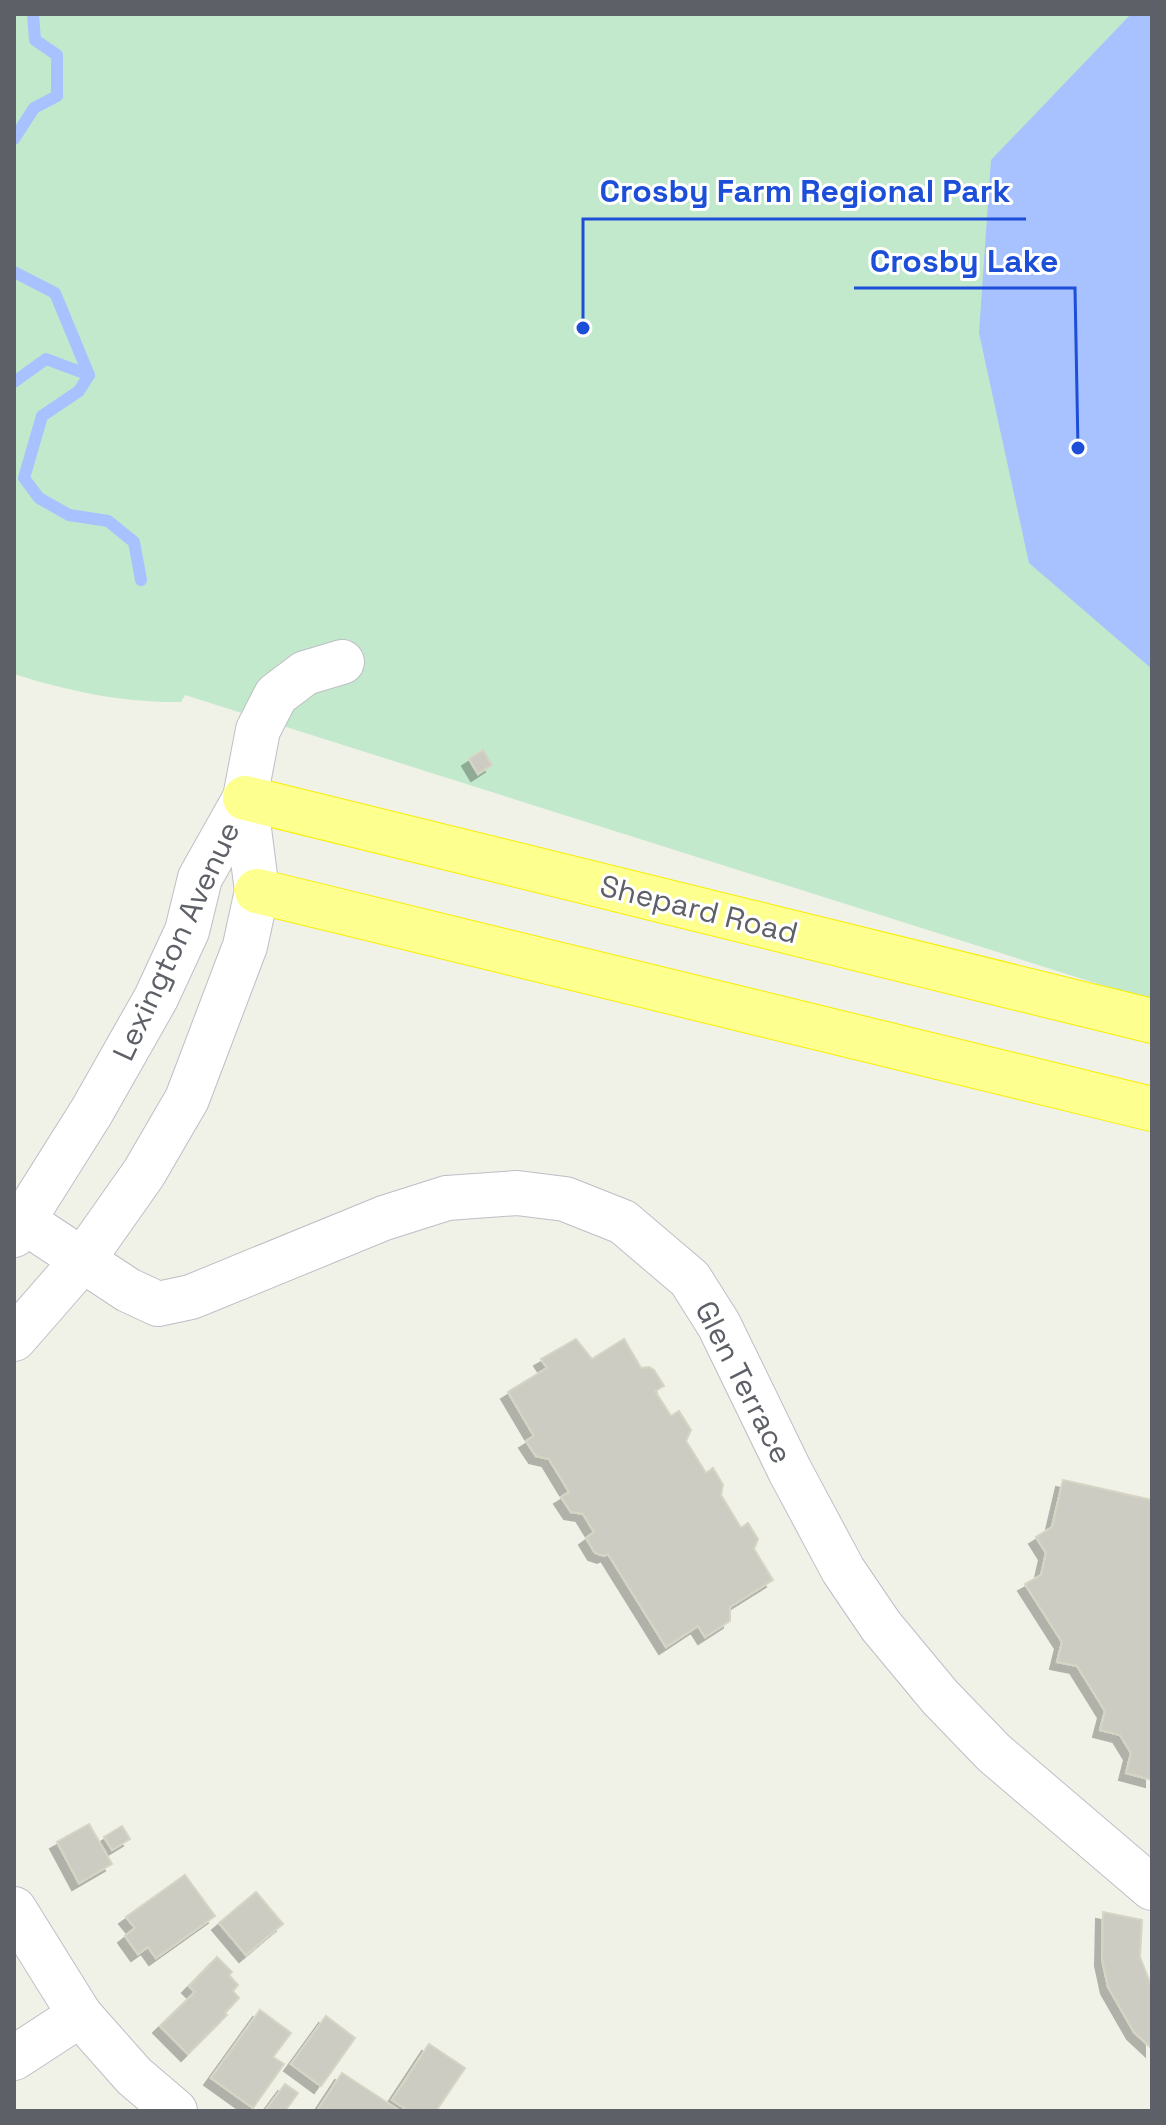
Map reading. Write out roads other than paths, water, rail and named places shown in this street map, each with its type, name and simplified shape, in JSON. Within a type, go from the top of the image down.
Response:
[{"type":"highway","name":"Shepard Road","points":[[245,798],[1152,1021]]},
{"type":"highway","points":[[257,891],[1152,1109]]},
{"type":"street","points":[[245,798],[258,730],[276,695],[305,673],[342,662]]},
{"type":"street","name":"Lexington Avenue","points":[[14,1339],[82,1261],[144,1173],[187,1099],[245,946],[257,891],[245,798]]},
{"type":"street","name":"Lexington Avenue","points":[[20,1229],[156,998],[187,931],[200,878],[245,798]]},
{"type":"street","name":"Glen Terrace","points":[[20,1229],[158,1304],[191,1297],[384,1218],[447,1198],[517,1193],[565,1199],[623,1222],[690,1279],[719,1325],[784,1460],[836,1556],[881,1626],[940,1697],[994,1753],[1152,1888]]},
{"type":"street","points":[[14,1909],[80,2015],[134,2076],[175,2111]]},
{"type":"street","points":[[14,2058],[80,2015]]},
{"type":"water","points":[[1131,14],[1152,14],[1152,669],[1029,563],[979,333],[991,160]]},
{"type":"waterway","points":[[14,139],[34,108],[57,96],[57,55],[35,40],[33,14]]},
{"type":"waterway","points":[[14,272],[55,293],[89,375],[79,391],[42,416],[24,478],[39,498],[69,515],[108,521],[134,542],[141,580]]},
{"type":"waterway","points":[[14,382],[46,359],[89,375]]},
{"type":"place","name":"Crosby Farm Regional Park","points":[[583,328]]},
{"type":"place","name":"Crosby Lake","points":[[1078,448]]}]
